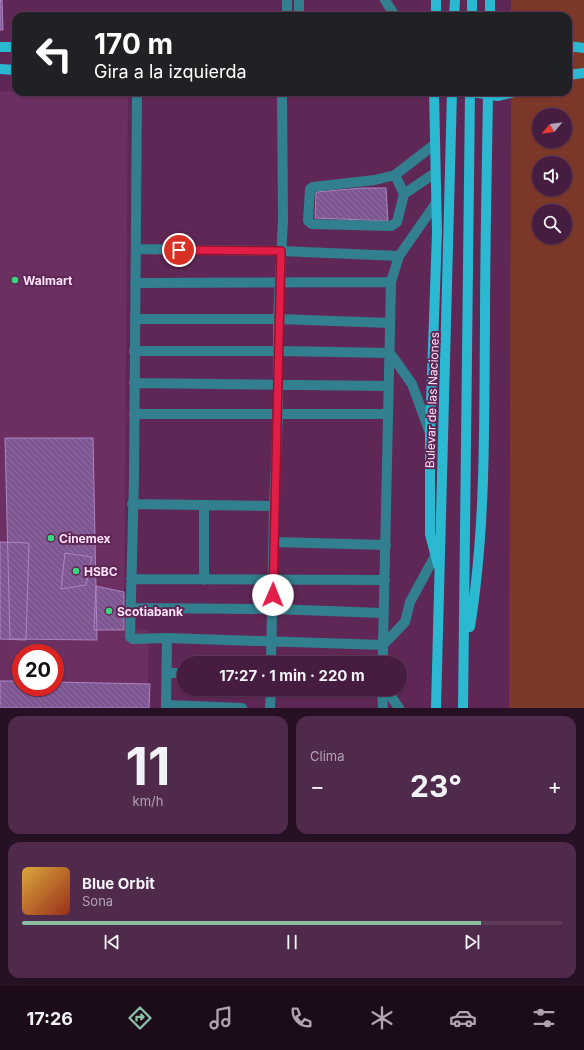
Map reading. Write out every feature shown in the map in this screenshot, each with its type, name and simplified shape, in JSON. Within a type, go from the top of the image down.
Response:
[{"type":"main road","points":[[436,0],[436,12]]},
{"type":"main road","points":[[454,0],[454,12]]},
{"type":"main road","points":[[472,0],[472,12]]},
{"type":"main road","points":[[490,0],[490,12]]},
{"type":"main road","points":[[572,46],[584,48]]},
{"type":"main road","points":[[0,47],[12,47]]},
{"type":"main road","points":[[0,69],[12,70]]},
{"type":"main road","points":[[572,74],[584,73]]},
{"type":"main road","points":[[434,96],[436,203],[430,433],[430,534],[440,571]]},
{"type":"main road","name":"Bulevar de las Naciones","points":[[436,708],[452,96]]},
{"type":"main road","points":[[463,708],[471,96]]},
{"type":"main road","points":[[464,661],[477,580],[484,433],[485,230],[488,96]]},
{"type":"street","points":[[287,0],[287,12]]},
{"type":"street","points":[[299,0],[299,12]]},
{"type":"street","points":[[385,0],[393,12]]},
{"type":"street","points":[[137,96],[130,637],[133,639],[167,638],[383,645],[405,622],[410,602],[435,556]]},
{"type":"street","points":[[271,656],[274,506],[278,414],[278,319],[283,220],[282,96]]},
{"type":"street","points":[[395,175],[404,194],[397,222],[391,226],[312,224],[308,221],[310,189],[313,187],[375,180],[395,175],[435,144]]},
{"type":"street","points":[[404,194],[436,173]]},
{"type":"street","points":[[383,656],[382,613],[386,545],[391,282],[399,256],[436,203]]},
{"type":"street","points":[[136,249],[281,251],[399,256]]},
{"type":"street","points":[[135,283],[280,284],[391,282]]},
{"type":"street","points":[[135,320],[278,319],[390,323]]},
{"type":"street","points":[[134,351],[278,351],[390,354]]},
{"type":"street","points":[[390,354],[412,384],[430,433]]},
{"type":"street","points":[[134,383],[389,386]]},
{"type":"street","points":[[134,414],[388,414]]},
{"type":"street","points":[[132,504],[274,506]]},
{"type":"street","points":[[204,505],[204,580]]},
{"type":"street","points":[[274,542],[386,545]]},
{"type":"street","points":[[131,579],[385,580]]},
{"type":"street","points":[[130,608],[273,609],[382,613]]},
{"type":"street","points":[[167,638],[166,707],[242,708]]},
{"type":"street","points":[[167,673],[177,673]]},
{"type":"street","points":[[270,708],[271,696]]},
{"type":"street","points":[[382,696],[383,708]]},
{"type":"street","points":[[391,696],[399,708]]},
{"type":"shaded area","points":[[511,0],[584,0],[584,708],[509,708],[511,96],[572,96],[572,12],[511,12]]},
{"type":"shaded area","points":[[0,91],[12,91],[12,96],[128,96],[124,629],[149,630],[147,708],[0,708]]},
{"type":"building","points":[[0,0],[2,0],[3,30],[0,30]]},
{"type":"building","points":[[363,188],[386,188],[388,221],[315,218],[316,192]]},
{"type":"building","name":"Cinemex","points":[[5,438],[93,438],[97,640],[10,639]]},
{"type":"building","points":[[0,542],[29,543],[26,640],[0,639]]},
{"type":"building","name":"HSBC","points":[[65,553],[92,557],[86,585],[61,589]]},
{"type":"building","name":"Scotiabank","points":[[96,586],[124,592],[124,630],[94,630]]},
{"type":"building","points":[[0,681],[12,681],[12,696],[64,696],[64,682],[150,684],[149,708],[0,708]]},
{"type":"place","name":"Walmart","points":[[15,280]]},
{"type":"place","name":"Cinemex","points":[[51,538]]},
{"type":"place","name":"HSBC","points":[[76,571]]},
{"type":"place","name":"Scotiabank","points":[[109,611]]},
{"type":"route","points":[[179,250],[281,251],[278,319],[278,414],[274,506],[273,595]]}]
